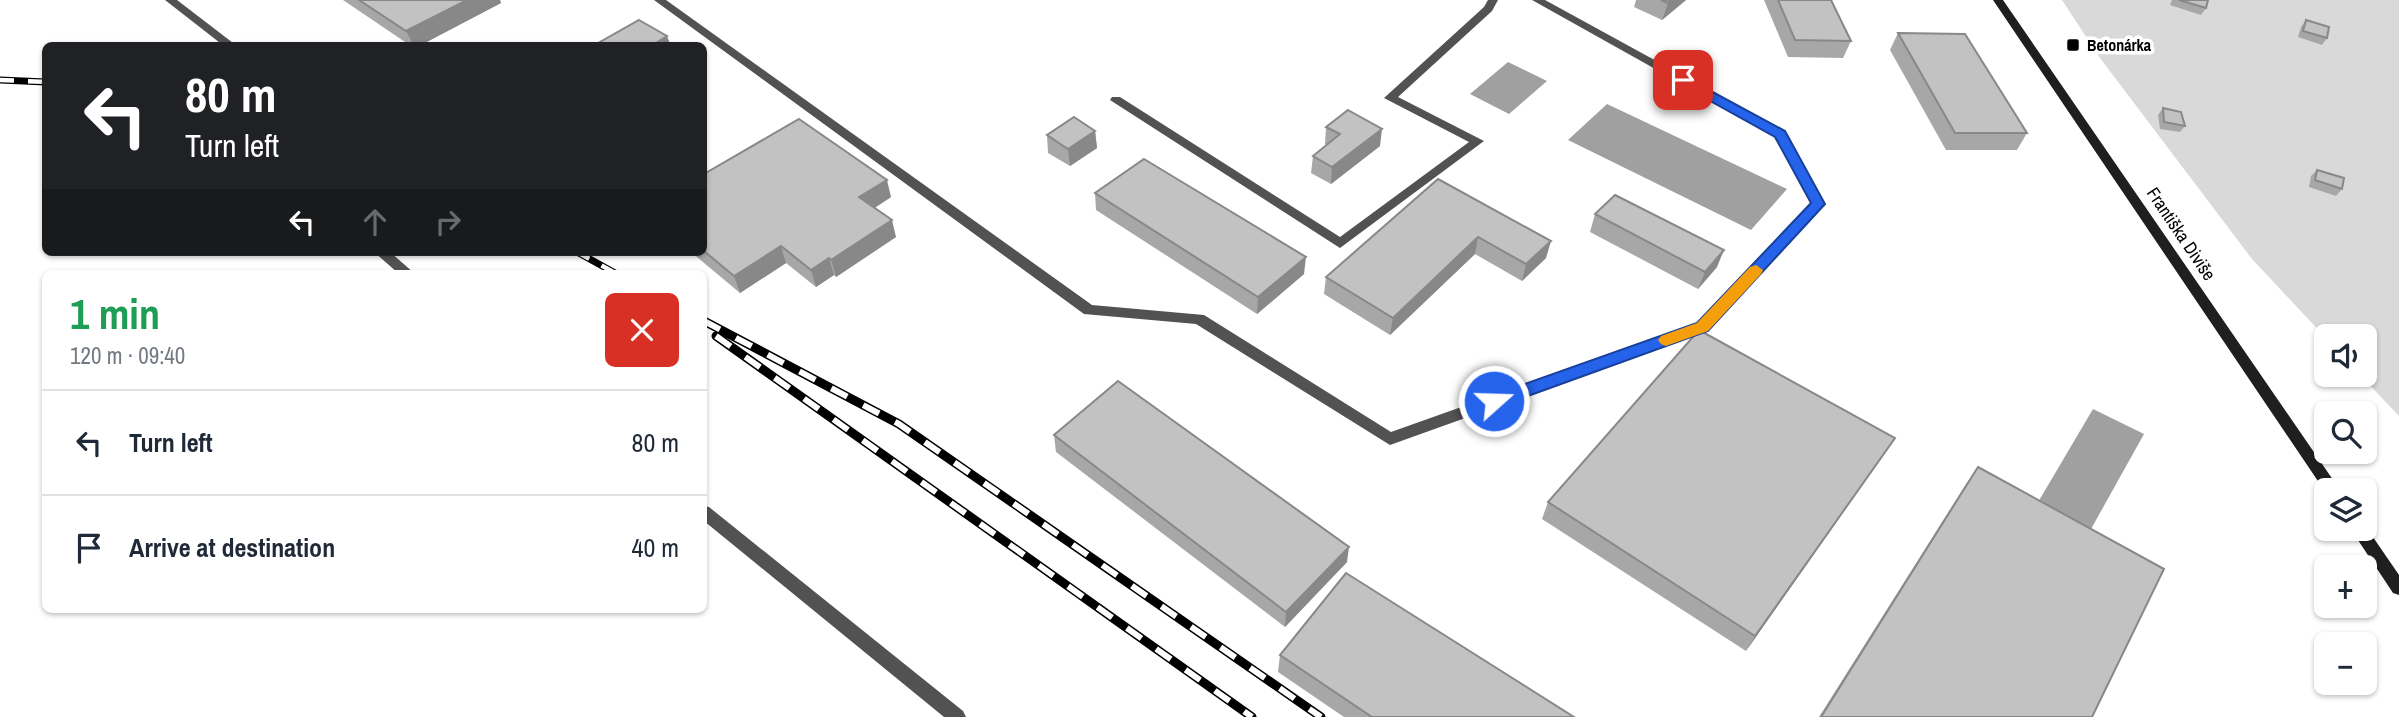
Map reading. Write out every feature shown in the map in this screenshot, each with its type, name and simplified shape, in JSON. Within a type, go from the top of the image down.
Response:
[{"type":"main road","name":"Františka Diviše","points":[[1998,0],[2324,478]]},
{"type":"main road","points":[[2367,541],[2399,588]]},
{"type":"lane","points":[[170,0],[227,42]]},
{"type":"lane","points":[[659,0],[1089,310],[1199,319],[1390,439],[1703,327],[1818,204],[1780,134],[1537,0]]},
{"type":"lane","points":[[1116,100],[1340,243],[1478,141],[1390,98],[1488,9],[1493,0]]},
{"type":"lane","points":[[386,256],[403,270]]},
{"type":"lane","points":[[707,514],[957,717]]},
{"type":"shaded area","points":[[2062,0],[2399,0],[2399,416],[2371,387],[2377,387],[2377,324],[2314,325],[2252,259],[2100,58]]},
{"type":"shaded area","points":[[1508,62],[1547,81],[1509,114],[1470,94]]},
{"type":"shaded area","points":[[1607,104],[1787,189],[1751,230],[1568,140]]},
{"type":"shaded area","points":[[2093,409],[2144,434],[2086,538],[2034,509]]},
{"type":"building","points":[[359,0],[467,0],[406,31]]},
{"type":"building","points":[[1778,0],[1831,0],[1851,41],[1795,40]]},
{"type":"building","points":[[2179,0],[2208,0],[2206,8]]},
{"type":"building","points":[[639,20],[667,36],[657,42],[600,42]]},
{"type":"building","points":[[2306,20],[2329,27],[2327,38],[2303,31]]},
{"type":"building","points":[[1898,33],[1965,34],[2027,133],[1955,133]]},
{"type":"building","points":[[2163,108],[2181,112],[2185,126],[2164,122]]},
{"type":"building","points":[[1348,110],[1382,129],[1332,167],[1313,156],[1340,134],[1326,127]]},
{"type":"building","points":[[1074,117],[1095,131],[1068,149],[1047,135]]},
{"type":"building","points":[[799,119],[887,180],[859,197],[892,220],[811,270],[781,246],[734,276],[707,254],[707,172]]},
{"type":"building","points":[[1144,159],[1306,257],[1258,297],[1095,193]]},
{"type":"building","points":[[2317,170],[2344,178],[2342,189],[2315,180]]},
{"type":"building","points":[[1438,179],[1551,241],[1526,264],[1478,237],[1393,318],[1326,277]]},
{"type":"building","points":[[1615,195],[1724,250],[1705,272],[1595,214]]},
{"type":"building","points":[[1699,330],[1895,438],[1755,636],[1548,502]]},
{"type":"building","points":[[1118,381],[1349,547],[1286,612],[1054,435]]},
{"type":"building","points":[[1978,467],[2164,569],[2092,717],[1821,717]]},
{"type":"building","points":[[1346,573],[1574,717],[1372,717],[1280,655]]},
{"type":"railway","points":[[0,80],[42,82]]},
{"type":"railway","points":[[584,256],[610,270]]},
{"type":"railway","points":[[707,323],[899,424],[1321,717]]},
{"type":"railway","points":[[716,336],[1252,717]]},
{"type":"slow traffic","points":[[1666,340],[1703,327],[1756,270]]},
{"type":"place","name":"Betonárka","points":[[2073,45]]},
{"type":"route","points":[[1494,401],[1703,327],[1818,204],[1780,134],[1683,80]]}]
